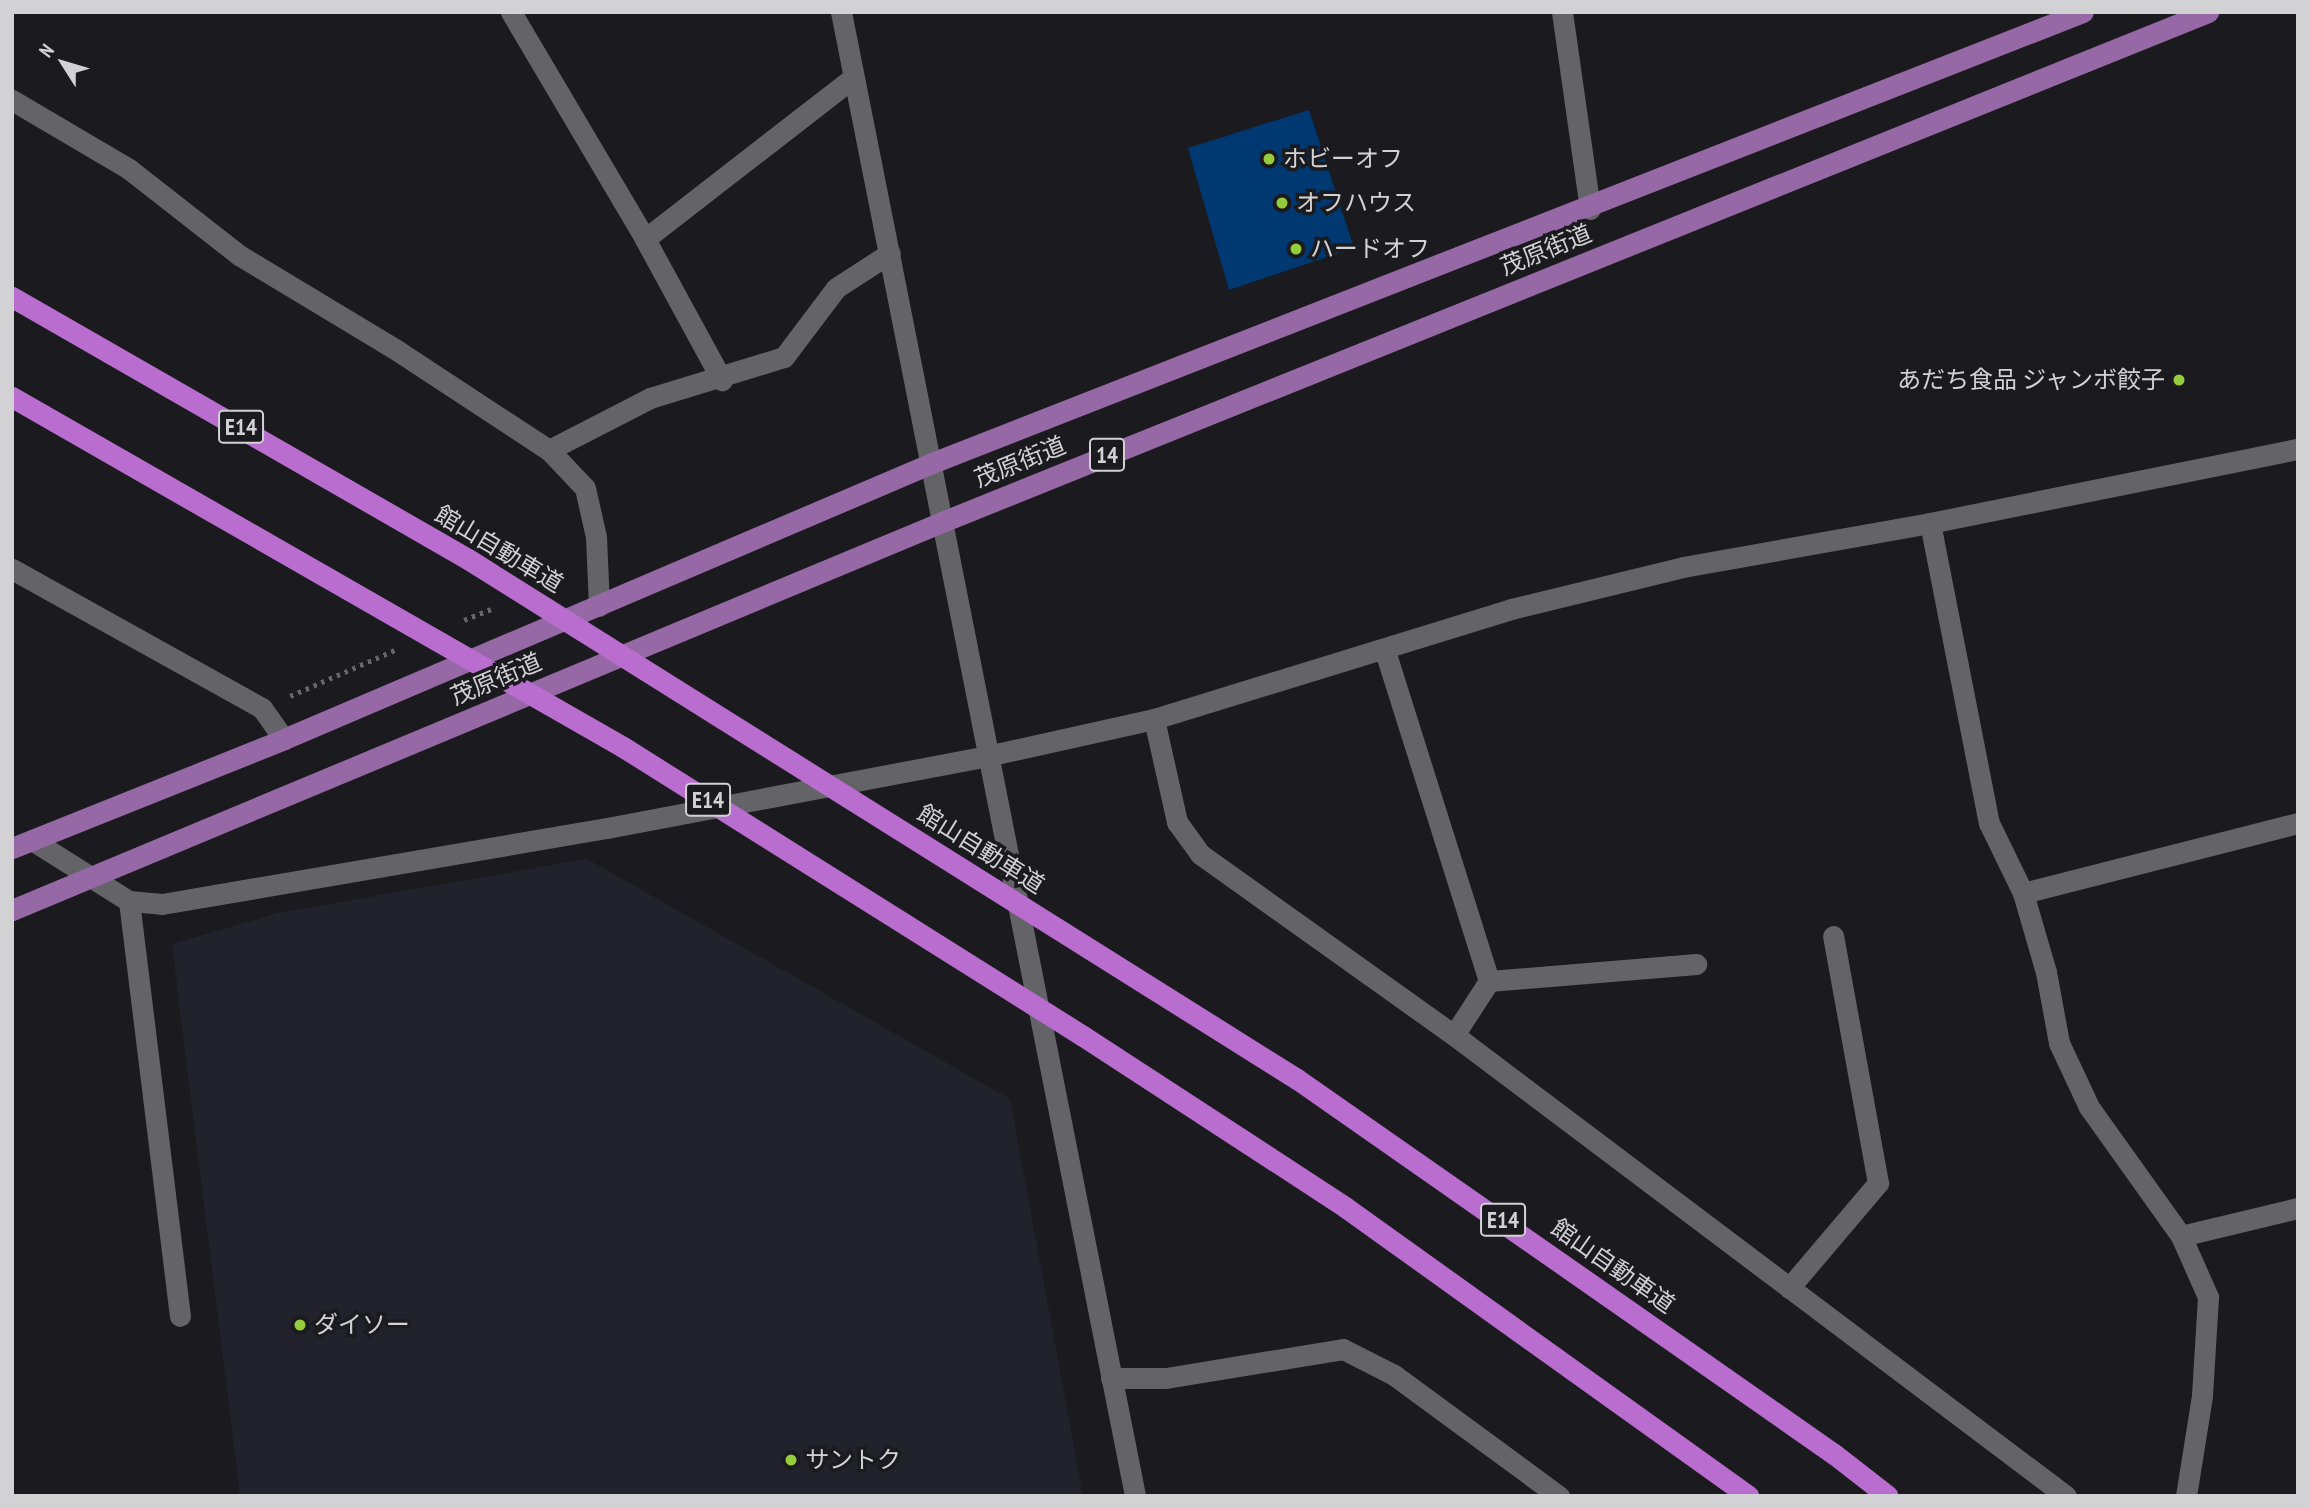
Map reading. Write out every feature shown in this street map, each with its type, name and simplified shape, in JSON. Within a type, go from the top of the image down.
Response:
[{"type":"highway","name":"館山自動車道","points":[[12,297],[468,559],[1297,1079],[1472,1199],[1888,1496]]},
{"type":"highway","name":"E14","points":[[12,397],[328,575],[623,747],[1083,1036],[1346,1207],[1748,1496]]},
{"type":"main road","name":"茂原街道","points":[[22,844],[284,740],[932,463],[1590,209],[2083,12]]},
{"type":"main road","name":"茂原街道","points":[[12,910],[942,522],[2208,12]]},
{"type":"street","points":[[511,12],[645,239],[722,380]]},
{"type":"street","points":[[841,12],[1135,1496]]},
{"type":"street","points":[[1562,12],[1590,209]]},
{"type":"street","points":[[645,239],[854,77]]},
{"type":"street","points":[[12,100],[130,169],[239,255],[398,351],[549,450],[585,488],[596,537],[599,606]]},
{"type":"street","points":[[549,450],[650,398],[722,380],[784,357],[836,288],[890,253]]},
{"type":"street","points":[[22,844],[129,901],[162,904],[593,831],[987,756],[1154,719],[1385,651],[1511,608],[1683,567],[1930,523],[2298,449]]},
{"type":"street","points":[[1930,523],[1986,811],[2023,893],[2064,1054],[2090,1107],[2181,1236],[2208,1297],[2202,1396],[2186,1496]]},
{"type":"street","points":[[12,569],[262,708],[284,740]]},
{"type":"street","points":[[1385,651],[1489,981]]},
{"type":"street","points":[[1154,719],[1177,822],[1199,854],[1454,1035],[2066,1496]]},
{"type":"street","points":[[2023,893],[2298,823]]},
{"type":"street","points":[[129,901],[180,1316]]},
{"type":"street","points":[[1790,1288],[1878,1183],[1833,936]]},
{"type":"street","points":[[1489,981],[1696,964]]},
{"type":"street","points":[[1454,1035],[1489,981]]},
{"type":"street","points":[[2181,1236],[2298,1208]]},
{"type":"street","points":[[1111,1378],[1166,1378],[1343,1349],[1395,1375],[1559,1496]]},
{"type":"shaded area","points":[[587,859],[1010,1099],[1083,1496],[240,1496],[172,944],[278,913]]},
{"type":"building","points":[[1309,110],[1354,248],[1229,290],[1188,148]]},
{"type":"place","name":"ホビーオフ","points":[[1269,159]]},
{"type":"place","name":"オフハウス","points":[[1282,203]]},
{"type":"place","name":"ハードオフ","points":[[1296,249]]},
{"type":"place","name":"あだち食品 ジャンボ餃子","points":[[2179,380]]},
{"type":"place","name":"ダイソー","points":[[300,1325]]},
{"type":"place","name":"サントク","points":[[791,1460]]}]
